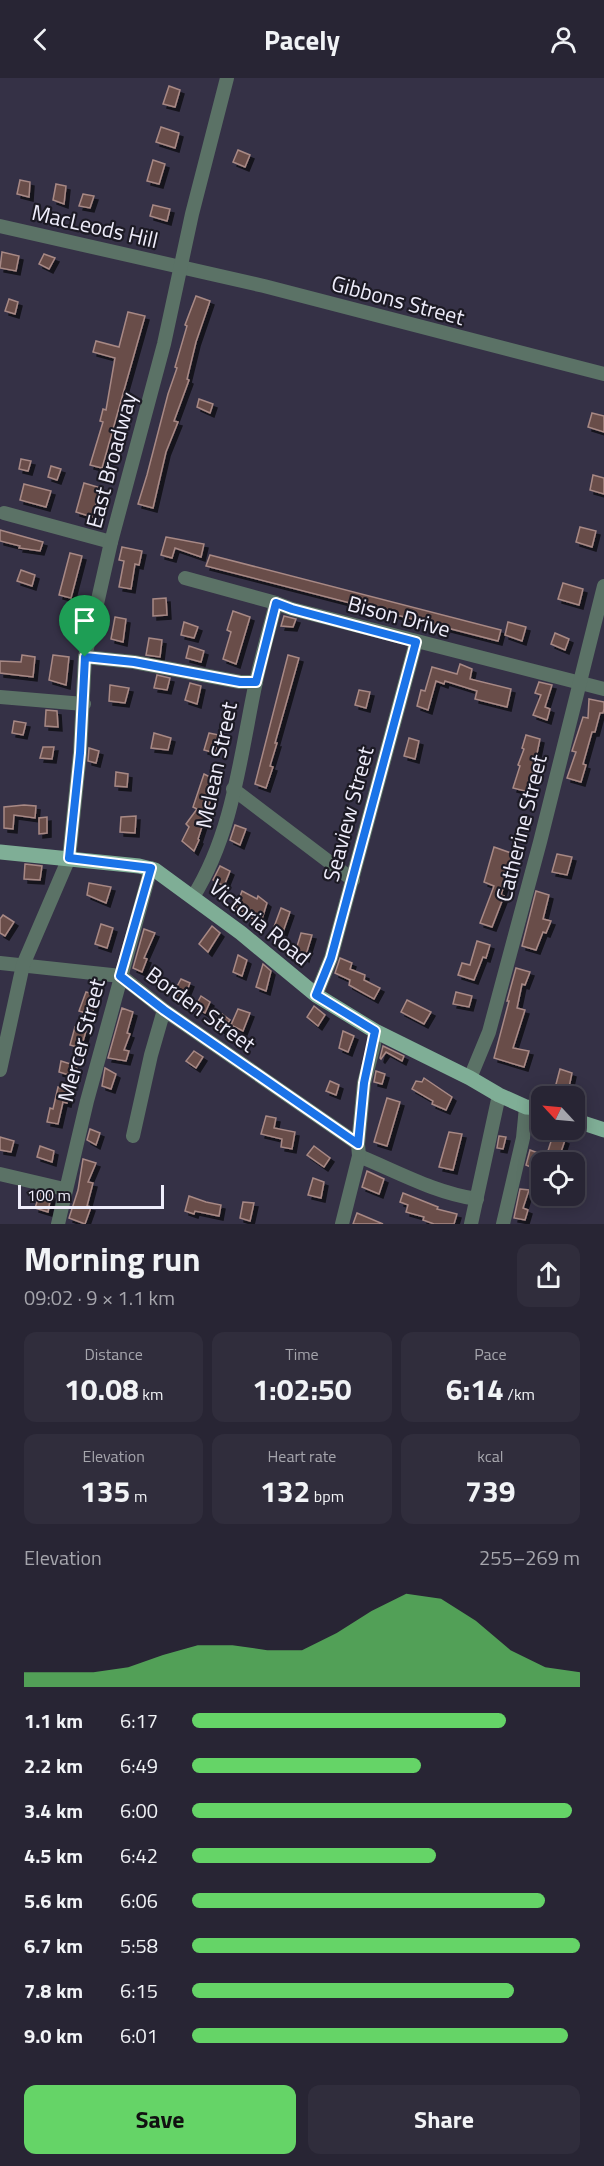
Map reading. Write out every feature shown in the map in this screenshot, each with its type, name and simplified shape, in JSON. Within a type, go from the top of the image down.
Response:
[{"type":"main road","name":"Victoria Road","points":[[0,852],[151,868],[194,897],[316,995],[375,1031],[470,1077],[498,1095],[531,1107]]},
{"type":"main road","points":[[585,1124],[604,1130]]},
{"type":"street","name":"East Broadway","points":[[0,1070],[23,965],[69,858],[84,704],[85,657],[111,542],[164,344],[192,214],[227,78]]},
{"type":"street","name":"MacLeods Hill","points":[[0,226],[182,267]]},
{"type":"street","name":"Gibbons Street","points":[[182,267],[604,374]]},
{"type":"street","points":[[4,513],[111,542]]},
{"type":"street","name":"Bison Drive","points":[[185,578],[416,642],[604,689]]},
{"type":"street","name":"Catherine Street","points":[[470,1077],[489,1032],[540,842],[604,586]]},
{"type":"street","name":"Mclean Street","points":[[194,897],[212,864],[223,836],[256,682],[276,603]]},
{"type":"street","name":"Seaview Street","points":[[316,995],[329,966],[416,642]]},
{"type":"street","points":[[85,657],[134,662],[240,682],[256,682]]},
{"type":"street","points":[[0,697],[84,704]]},
{"type":"street","points":[[233,789],[353,880]]},
{"type":"street","name":"Mercer Street","points":[[58,1224],[64,1189],[151,868]]},
{"type":"street","name":"Borden Street","points":[[0,963],[120,976],[358,1150],[443,1192],[477,1199]]},
{"type":"street","points":[[133,1136],[151,1055],[164,1010]]},
{"type":"street","points":[[342,1224],[358,1150],[364,1083],[375,1031]]},
{"type":"street","points":[[471,1224],[498,1095]]},
{"type":"street","points":[[502,1224],[523,1138],[531,1116]]},
{"type":"street","points":[[0,1174],[64,1189]]},
{"type":"building","points":[[169,86],[180,90],[175,107],[163,104]]},
{"type":"building","points":[[161,127],[179,133],[175,148],[156,142]]},
{"type":"building","points":[[238,150],[250,155],[245,167],[233,162]]},
{"type":"building","points":[[153,160],[165,164],[159,184],[147,181]]},
{"type":"building","points":[[20,180],[30,182],[29,197],[17,194]]},
{"type":"building","points":[[56,184],[66,186],[64,204],[53,200]]},
{"type":"building","points":[[83,194],[94,196],[90,208],[79,206]]},
{"type":"building","points":[[153,205],[170,209],[167,221],[150,216]]},
{"type":"building","points":[[2,252],[19,256],[16,271],[0,268]]},
{"type":"building","points":[[44,254],[55,258],[49,269],[39,264]]},
{"type":"building","points":[[196,296],[210,301],[196,342],[187,379],[189,380],[174,421],[178,422],[166,452],[153,508],[138,504],[177,368],[175,367],[187,326],[185,325]]},
{"type":"building","points":[[9,299],[18,302],[15,314],[5,311]]},
{"type":"building","points":[[128,312],[145,316],[102,468],[90,465],[103,422],[100,421],[103,409],[106,410],[115,358],[93,352],[96,341],[119,347]]},
{"type":"building","points":[[199,399],[213,404],[210,413],[197,407]]},
{"type":"building","points":[[592,413],[604,416],[604,432],[588,427]]},
{"type":"building","points":[[21,459],[31,461],[28,471],[19,469]]},
{"type":"building","points":[[51,466],[61,469],[57,480],[48,477]]},
{"type":"building","points":[[593,475],[604,478],[604,494],[590,490]]},
{"type":"building","points":[[84,483],[101,488],[92,517],[76,512]]},
{"type":"building","points":[[24,484],[51,491],[46,507],[20,500]]},
{"type":"building","points":[[580,527],[596,531],[592,547],[576,542]]},
{"type":"building","points":[[0,530],[43,542],[40,551],[19,548],[20,546],[0,541]]},
{"type":"building","points":[[166,537],[204,544],[201,557],[175,548],[172,558],[161,555]]},
{"type":"building","points":[[122,547],[142,551],[139,565],[135,564],[131,589],[119,587],[124,561],[119,560]]},
{"type":"building","points":[[70,553],[82,556],[71,598],[59,595]]},
{"type":"building","points":[[210,555],[501,630],[498,641],[206,566]]},
{"type":"building","points":[[21,570],[35,575],[32,586],[17,581]]},
{"type":"building","points":[[563,583],[583,589],[579,605],[558,599]]},
{"type":"building","points":[[166,598],[167,615],[153,616],[153,599]]},
{"type":"building","points":[[233,611],[250,617],[236,664],[223,659],[231,632],[227,630]]},
{"type":"building","points":[[284,616],[296,619],[293,627],[281,626]]},
{"type":"building","points":[[115,617],[126,619],[123,642],[111,639]]},
{"type":"building","points":[[184,622],[198,627],[194,638],[181,635]]},
{"type":"building","points":[[508,622],[526,627],[522,641],[505,635]]},
{"type":"building","points":[[555,633],[569,639],[565,650],[551,644]]},
{"type":"building","points":[[149,638],[162,640],[160,657],[146,655]]},
{"type":"building","points":[[189,646],[204,651],[201,662],[186,658]]},
{"type":"building","points":[[22,655],[35,657],[33,677],[0,673],[0,661],[21,662]]},
{"type":"building","points":[[53,655],[69,657],[66,685],[49,680]]},
{"type":"building","points":[[288,655],[299,658],[275,743],[277,743],[270,766],[273,767],[266,788],[255,784]]},
{"type":"building","points":[[460,664],[472,669],[470,679],[511,689],[507,707],[475,699],[477,691],[445,681],[444,684],[436,681],[428,710],[417,706],[421,690],[425,691],[432,667],[457,674]]},
{"type":"building","points":[[157,675],[170,678],[167,690],[154,688]]},
{"type":"building","points":[[539,682],[552,685],[545,707],[550,709],[547,720],[533,715],[541,695],[535,693]]},
{"type":"building","points":[[190,683],[201,686],[197,704],[185,700]]},
{"type":"building","points":[[110,685],[129,688],[125,703],[109,701]]},
{"type":"building","points":[[359,690],[370,692],[366,708],[355,705]]},
{"type":"building","points":[[589,699],[604,702],[604,709],[603,713],[600,713],[595,732],[592,732],[583,764],[586,765],[581,782],[567,778],[576,752],[572,751],[583,717],[588,718]]},
{"type":"building","points":[[46,710],[57,711],[58,727],[45,726]]},
{"type":"building","points":[[14,721],[26,723],[23,735],[12,733]]},
{"type":"building","points":[[154,733],[171,738],[168,750],[151,748]]},
{"type":"building","points":[[209,733],[219,735],[215,753],[204,750]]},
{"type":"building","points":[[526,735],[540,739],[529,792],[513,788]]},
{"type":"building","points":[[409,738],[419,741],[415,759],[404,756]]},
{"type":"building","points":[[43,747],[54,747],[52,759],[40,758]]},
{"type":"building","points":[[89,748],[99,751],[96,763],[88,761]]},
{"type":"building","points":[[116,772],[128,774],[127,787],[115,786]]},
{"type":"building","points":[[204,774],[216,780],[194,851],[182,841],[189,827],[186,824],[197,809],[193,807]]},
{"type":"building","points":[[36,806],[35,818],[14,815],[13,829],[4,828],[4,807]]},
{"type":"building","points":[[136,816],[135,833],[120,832],[121,817]]},
{"type":"building","points":[[47,817],[47,833],[39,834],[39,818]]},
{"type":"building","points":[[235,825],[246,829],[240,845],[230,840]]},
{"type":"building","points":[[494,847],[514,854],[501,895],[504,896],[492,927],[480,923],[494,886],[484,882]]},
{"type":"building","points":[[557,854],[572,857],[567,875],[552,872]]},
{"type":"building","points":[[25,864],[42,866],[40,880],[24,879]]},
{"type":"building","points":[[220,866],[230,871],[224,886],[213,880]]},
{"type":"building","points":[[89,883],[111,887],[106,903],[87,895]]},
{"type":"building","points":[[242,891],[257,899],[258,896],[267,903],[261,922],[236,907]]},
{"type":"building","points":[[536,891],[549,895],[543,919],[551,921],[546,933],[543,932],[536,950],[522,946]]},
{"type":"building","points":[[281,908],[290,912],[283,932],[274,927]]},
{"type":"building","points":[[3,915],[14,922],[5,936],[0,933],[0,919]]},
{"type":"building","points":[[101,924],[113,928],[107,948],[95,944]]},
{"type":"building","points":[[212,926],[220,933],[208,952],[199,944]]},
{"type":"building","points":[[144,929],[155,933],[144,958],[147,959],[142,972],[133,968]]},
{"type":"building","points":[[301,933],[312,935],[305,958],[296,950]]},
{"type":"building","points":[[477,941],[490,945],[474,980],[458,975],[462,963],[470,965]]},
{"type":"building","points":[[238,955],[247,960],[242,976],[233,972]]},
{"type":"building","points":[[340,958],[352,963],[350,969],[365,975],[364,980],[380,988],[374,999],[349,985],[350,980],[335,973]]},
{"type":"building","points":[[263,964],[271,971],[266,991],[256,987]]},
{"type":"building","points":[[516,968],[530,972],[525,985],[522,984],[517,1008],[525,1010],[513,1048],[529,1051],[524,1067],[494,1058]]},
{"type":"building","points":[[181,979],[190,983],[182,1003],[172,996]]},
{"type":"building","points":[[86,992],[97,995],[92,1015],[79,1011]]},
{"type":"building","points":[[456,992],[472,996],[469,1007],[453,1004]]},
{"type":"building","points":[[201,996],[210,1002],[205,1013],[195,1007]]},
{"type":"building","points":[[407,1000],[431,1012],[424,1024],[401,1012]]},
{"type":"building","points":[[314,1006],[325,1015],[318,1026],[307,1017]]},
{"type":"building","points":[[122,1008],[133,1012],[127,1033],[130,1034],[124,1050],[129,1051],[126,1061],[108,1058]]},
{"type":"building","points":[[238,1009],[250,1013],[243,1031],[231,1025]]},
{"type":"building","points":[[222,1014],[230,1020],[222,1030],[214,1025]]},
{"type":"building","points":[[75,1027],[86,1031],[81,1048],[70,1045]]},
{"type":"building","points":[[343,1031],[354,1036],[348,1052],[339,1048]]},
{"type":"building","points":[[383,1046],[404,1056],[402,1061],[386,1052],[381,1059]]},
{"type":"building","points":[[194,1051],[203,1057],[196,1068],[186,1061]]},
{"type":"building","points":[[61,1061],[77,1066],[76,1077],[59,1072]]},
{"type":"building","points":[[105,1068],[116,1074],[111,1089],[102,1086]]},
{"type":"building","points":[[560,1069],[572,1073],[569,1086],[556,1086]]},
{"type":"building","points":[[376,1071],[385,1074],[382,1084],[374,1082]]},
{"type":"building","points":[[424,1078],[452,1097],[446,1110],[432,1104],[433,1101],[412,1089],[416,1081],[422,1082]]},
{"type":"building","points":[[330,1081],[339,1085],[336,1095],[326,1091]]},
{"type":"building","points":[[58,1087],[70,1091],[67,1103],[63,1102],[58,1124],[47,1122],[50,1108],[53,1109]]},
{"type":"building","points":[[387,1098],[400,1102],[387,1146],[374,1142]]},
{"type":"building","points":[[266,1116],[276,1118],[274,1128],[295,1132],[292,1149],[281,1147],[282,1139],[261,1134]]},
{"type":"building","points":[[90,1129],[100,1133],[96,1145],[87,1140]]},
{"type":"building","points":[[449,1132],[462,1134],[453,1170],[439,1167]]},
{"type":"building","points":[[499,1136],[506,1137],[503,1149],[497,1148]]},
{"type":"building","points":[[0,1137],[14,1141],[11,1152],[0,1150]]},
{"type":"building","points":[[551,1140],[565,1140],[561,1152],[548,1152]]},
{"type":"building","points":[[40,1146],[54,1151],[52,1162],[37,1157]]},
{"type":"building","points":[[314,1146],[330,1158],[324,1167],[307,1155]]},
{"type":"building","points":[[530,1150],[535,1152],[531,1152],[531,1167],[526,1165]]},
{"type":"building","points":[[83,1159],[96,1163],[88,1182],[93,1183],[87,1206],[91,1207],[85,1224],[69,1218],[78,1190]]},
{"type":"building","points":[[367,1171],[384,1179],[379,1194],[362,1187]]},
{"type":"building","points":[[313,1178],[324,1182],[321,1198],[308,1195]]},
{"type":"building","points":[[520,1189],[529,1190],[523,1208],[528,1210],[525,1220],[514,1218]]},
{"type":"building","points":[[40,1193],[51,1195],[48,1212],[35,1208]]},
{"type":"building","points":[[403,1193],[438,1207],[437,1209],[457,1214],[454,1224],[434,1224],[423,1220],[424,1217],[406,1212],[408,1205],[400,1202]]},
{"type":"building","points":[[189,1196],[221,1205],[219,1216],[185,1211]]},
{"type":"building","points":[[243,1202],[254,1203],[250,1221],[240,1218]]},
{"type":"building","points":[[357,1213],[383,1224],[353,1224]]},
{"type":"route","points":[[276,603],[416,642],[329,966],[316,995],[375,1031],[374,1045],[364,1083],[358,1144],[164,1010],[120,976],[151,868],[69,858],[84,704],[85,657],[134,662],[240,682],[256,682],[276,603]]}]
